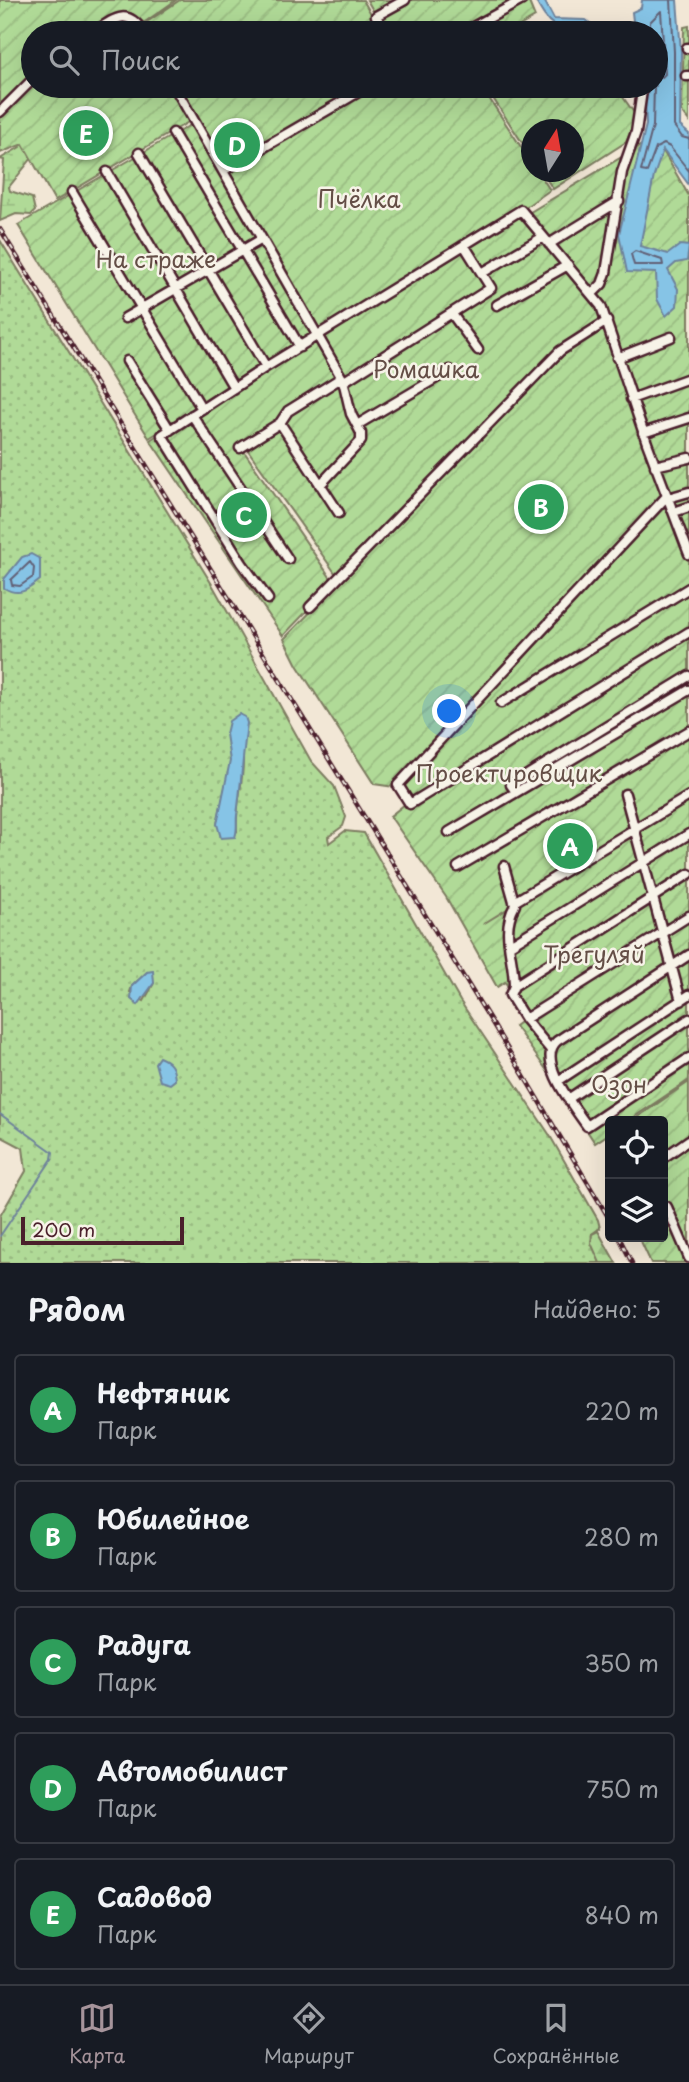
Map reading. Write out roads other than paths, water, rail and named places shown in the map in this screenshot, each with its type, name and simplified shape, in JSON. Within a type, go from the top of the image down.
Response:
[{"type":"street","points":[[379,21],[376,16],[405,0]]},
{"type":"street","points":[[484,21],[522,0]]},
{"type":"street","points":[[110,21],[128,17],[135,21]]},
{"type":"street","points":[[0,112],[21,91]]},
{"type":"street","points":[[181,98],[319,335],[342,380],[361,441],[320,485]]},
{"type":"street","points":[[223,171],[348,98]]},
{"type":"street","points":[[593,293],[602,284],[606,273],[622,172],[636,132],[641,98]]},
{"type":"street","points":[[173,132],[300,347]]},
{"type":"street","points":[[139,153],[266,367]]},
{"type":"street","points":[[107,172],[234,388]]},
{"type":"street","points":[[72,192],[202,409]]},
{"type":"street","points":[[482,273],[619,201]]},
{"type":"street","points":[[268,599],[242,563],[162,435],[266,367],[521,210],[593,293],[607,321],[631,399],[689,554]]},
{"type":"street","points":[[125,318],[262,239]]},
{"type":"street","points":[[240,448],[280,423],[288,411],[491,288],[464,246]]},
{"type":"street","points":[[497,305],[568,265]]},
{"type":"street","points":[[452,314],[478,350]]},
{"type":"street","points":[[310,607],[560,351],[607,321]]},
{"type":"street","points":[[617,358],[671,337]]},
{"type":"street","points":[[127,361],[170,430]]},
{"type":"street","points":[[357,425],[450,370]]},
{"type":"street","points":[[631,399],[689,377]]},
{"type":"street","points":[[192,415],[288,559]]},
{"type":"street","points":[[643,433],[689,418]]},
{"type":"street","points":[[280,423],[339,513]]},
{"type":"street","points":[[655,466],[689,458]]},
{"type":"street","points":[[689,492],[668,497],[398,785],[410,804],[689,632]]},
{"type":"street","points":[[674,512],[689,507]]},
{"type":"street","points":[[501,703],[689,588]]},
{"type":"street","points":[[516,792],[511,785],[689,676]]},
{"type":"street","points":[[449,832],[689,690]]},
{"type":"street","points":[[458,867],[689,731]]},
{"type":"street","points":[[558,1081],[685,998],[663,932],[625,794]]},
{"type":"street","points":[[514,902],[689,796]]},
{"type":"street","points":[[510,945],[689,834]]},
{"type":"street","points":[[504,866],[514,902],[506,923],[514,986],[510,995],[525,1019],[550,1049],[551,1065],[558,1081],[587,1126],[689,1058]]},
{"type":"street","points":[[514,986],[689,874]]},
{"type":"street","points":[[525,1019],[689,916]]},
{"type":"street","points":[[550,1049],[557,1041],[689,955]]},
{"type":"street","points":[[568,1098],[689,1018]]},
{"type":"street","points":[[668,1155],[689,1140]]},
{"type":"street","points":[[668,1209],[689,1258]]},
{"type":"water","points":[[535,0],[544,0],[554,19],[587,21],[548,21]]},
{"type":"water","points":[[642,0],[677,0],[681,52],[680,126],[689,134],[689,185],[663,150],[654,176],[640,246],[668,254],[680,245],[689,246],[687,261],[676,263],[668,270],[678,289],[677,306],[666,316],[657,299],[656,273],[627,272],[619,234],[646,125],[645,98],[668,98],[668,21],[633,21],[632,12],[641,8]]},
{"type":"water","points":[[31,554],[40,559],[40,580],[19,592],[4,588],[4,579],[22,557]]},
{"type":"water","points":[[239,714],[245,717],[247,723],[236,831],[235,837],[221,838],[217,824],[230,761],[226,734],[229,721]]},
{"type":"water","points":[[153,971],[154,983],[138,1005],[131,999],[132,986],[147,972]]},
{"type":"water","points":[[159,1057],[173,1068],[175,1080],[170,1084],[160,1081],[155,1063]]},
{"type":"waterway","points":[[0,1114],[53,1152],[52,1159],[0,1236]]},
{"type":"railway","points":[[0,229],[491,1021],[605,1212]]},
{"type":"railway","points":[[622,1242],[632,1263]]},
{"type":"place","name":"Садовод","points":[[86,133]]},
{"type":"place","name":"Автомобилист","points":[[237,145]]},
{"type":"place","name":"Юбилейное","points":[[541,507]]},
{"type":"place","name":"Радуга","points":[[244,515]]},
{"type":"place","name":"Нефтяник","points":[[570,846]]},
{"type":"park label","name":"Пчёлка","points":[[359,200]]},
{"type":"park label","name":"На страже","points":[[156,260]]},
{"type":"park label","name":"Ромашка","points":[[426,370]]},
{"type":"park label","name":"Проектировщик","points":[[509,774]]},
{"type":"park label","name":"Трегуляй","points":[[594,955]]},
{"type":"park label","name":"Озон","points":[[619,1085]]}]
